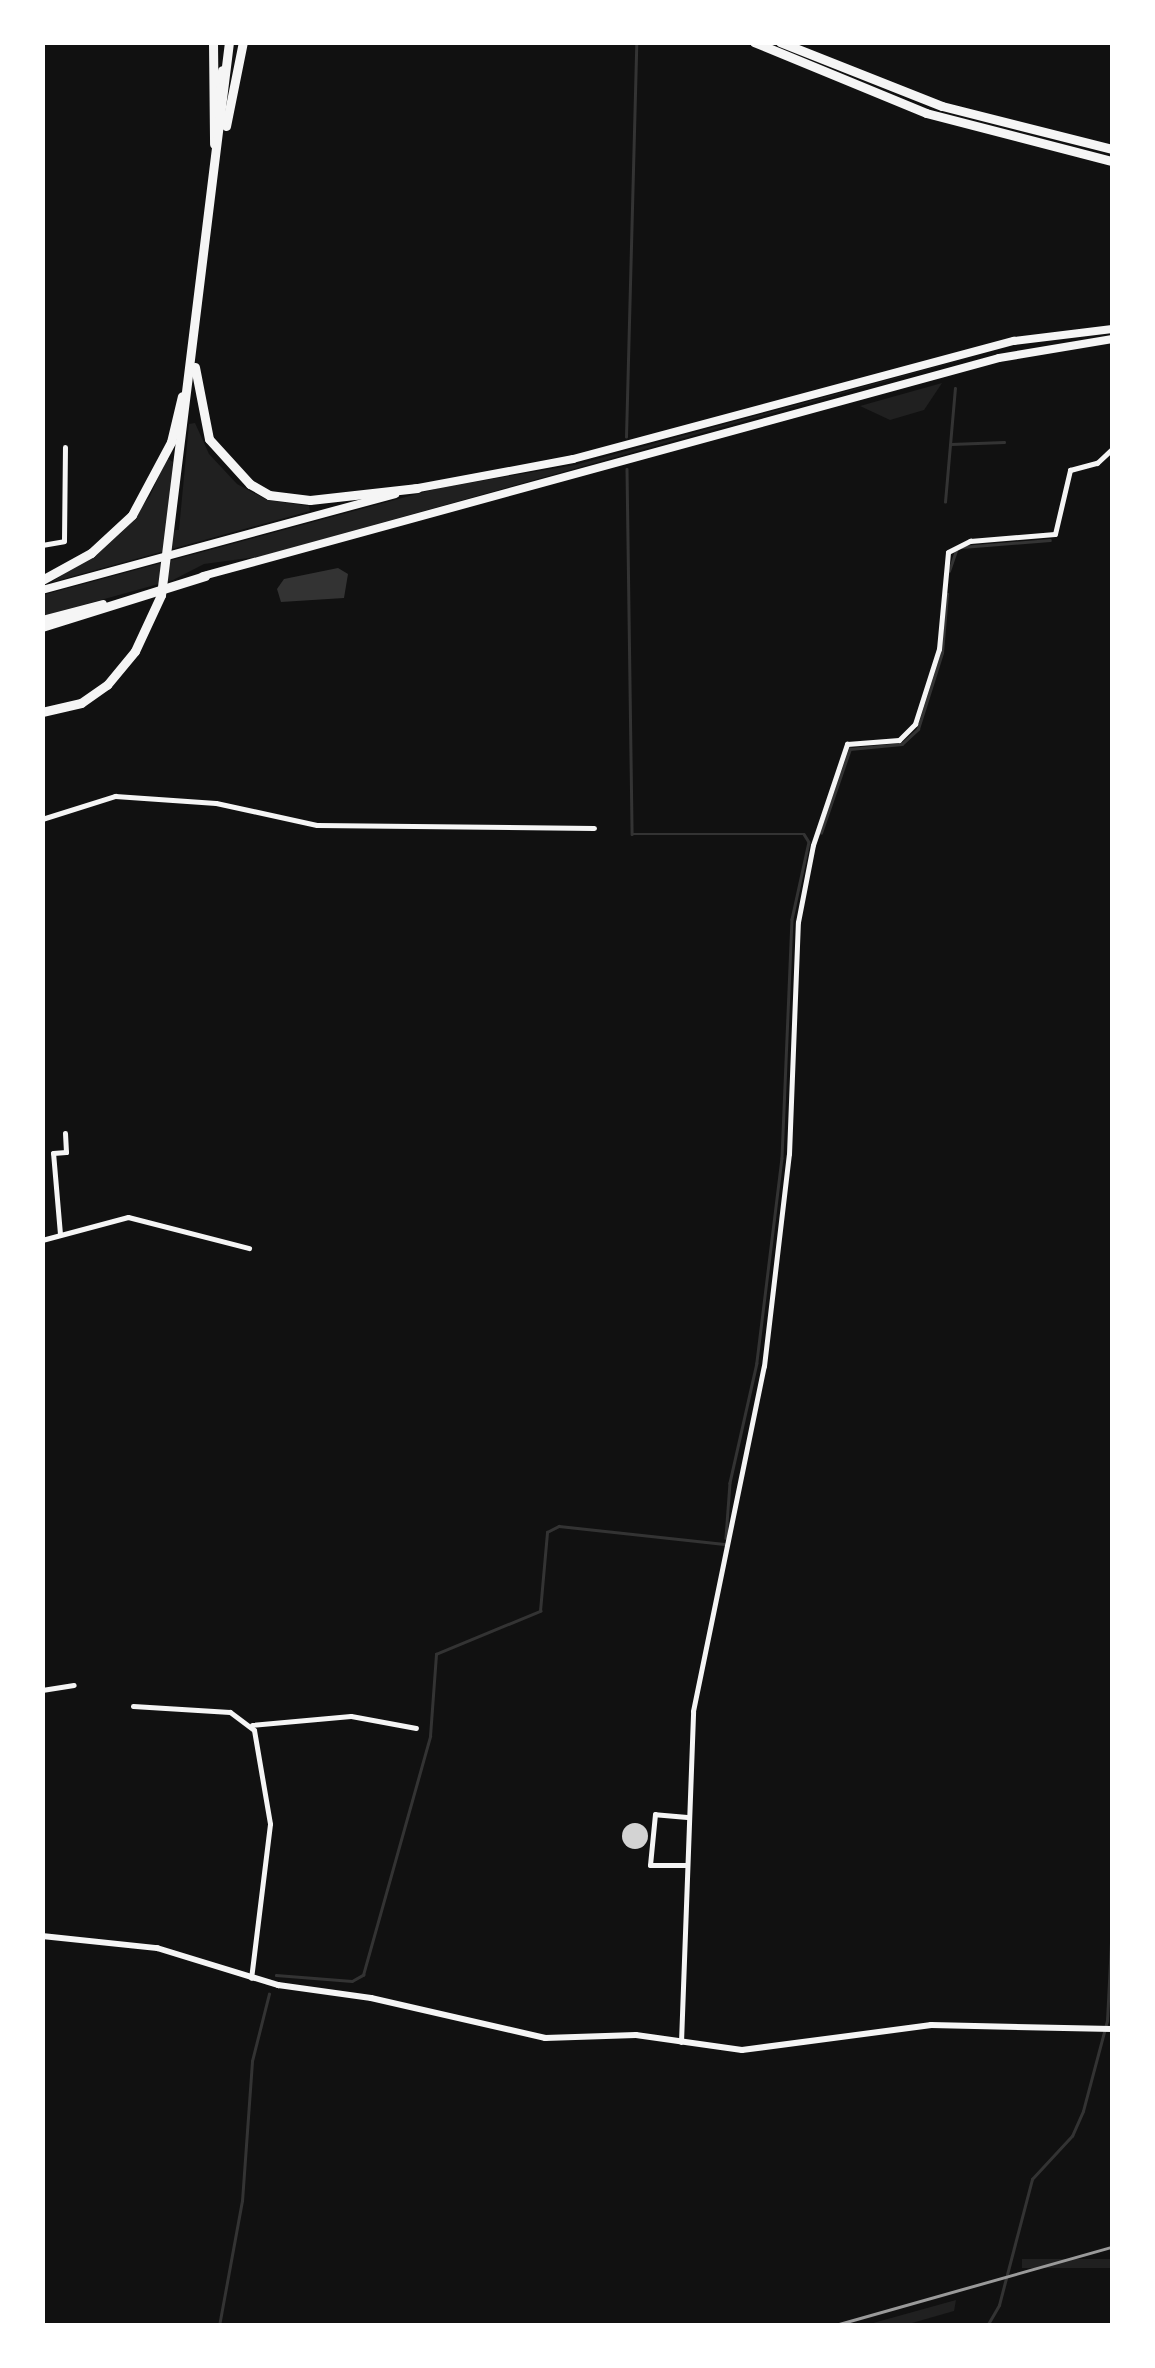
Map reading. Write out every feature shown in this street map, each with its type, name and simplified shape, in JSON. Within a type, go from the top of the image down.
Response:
[{"type":"highway","points":[[213,42],[215,162]]},
{"type":"highway","points":[[42,712],[81,703],[107,685],[135,651],[160,599],[174,534],[228,42]]},
{"type":"highway","points":[[215,162],[244,42]]},
{"type":"highway","points":[[754,42],[926,113],[1112,161]]},
{"type":"highway","points":[[780,42],[942,106],[1112,149]]},
{"type":"highway","points":[[193,345],[198,406],[208,439],[250,484],[269,495],[310,500],[417,488]]},
{"type":"highway","points":[[42,580],[91,553],[142,501],[171,442],[193,345]]},
{"type":"highway","points":[[42,624],[206,576]]},
{"type":"main road","points":[[42,590],[417,488],[583,457],[1014,341],[1112,328]]},
{"type":"main road","points":[[206,576],[1006,356],[1112,340]]},
{"type":"street","points":[[42,545],[64,542],[65,446]]},
{"type":"street","points":[[681,2042],[693,1711],[764,1366],[788,1154],[798,922],[818,828],[847,744],[899,740],[915,724],[939,649],[948,552],[970,540],[1054,534],[1070,470],[1097,463],[1112,449]]},
{"type":"street","points":[[42,820],[115,796],[216,803],[317,825],[594,828]]},
{"type":"street","points":[[60,1234],[53,1153],[66,1152],[65,1133]]},
{"type":"street","points":[[42,1240],[144,1218],[249,1248]]},
{"type":"street","points":[[42,1690],[74,1684]]},
{"type":"street","points":[[133,1706],[230,1712],[252,1724],[351,1716],[416,1728]]},
{"type":"street","points":[[252,1724],[270,1824],[252,1978]]},
{"type":"street","points":[[687,1817],[655,1814],[650,1865],[687,1866]]},
{"type":"street","points":[[42,1936],[157,1948],[252,1978],[546,2038],[681,2042],[742,2050],[931,2025],[1112,2029]]},
{"type":"shaded area","points":[[987,353],[263,556],[204,564],[173,580],[43,616],[43,595],[439,488],[575,465]]},
{"type":"shaded area","points":[[942,383],[924,410],[890,420],[860,406]]},
{"type":"shaded area","points":[[195,423],[209,454],[237,484],[267,500],[309,506],[310,511],[52,582],[121,533],[150,496],[167,458],[173,462],[167,530],[179,530],[189,424]]},
{"type":"shaded area","points":[[338,568],[348,574],[344,598],[281,602],[277,589],[284,579]]},
{"type":"shaded area","points":[[1022,2259],[1112,2259],[1112,2268],[1022,2268]]},
{"type":"shaded area","points":[[956,2300],[954,2311],[905,2325],[866,2325]]},
{"type":"building","points":[[635,1823],[644,1827],[648,1836],[644,1845],[635,1849],[626,1845],[622,1836],[626,1827]]},
{"type":"waterway","points":[[626,437],[636,42]]},
{"type":"waterway","points":[[945,502],[955,388]]},
{"type":"waterway","points":[[951,444],[1004,442]]},
{"type":"waterway","points":[[627,469],[632,834],[804,834],[809,842],[792,919],[782,1158],[757,1363],[730,1483],[726,1538]]},
{"type":"waterway","points":[[962,547],[1050,540]]},
{"type":"waterway","points":[[949,571],[956,551]]},
{"type":"waterway","points":[[821,833],[850,749],[902,744],[918,729],[942,653],[947,594]]},
{"type":"waterway","points":[[276,1975],[352,1981],[363,1975],[430,1736],[436,1654],[540,1611],[547,1532],[559,1526],[724,1544]]},
{"type":"waterway","points":[[987,2326],[999,2305],[1032,2179],[1072,2136],[1083,2111],[1107,2021],[1112,1923]]},
{"type":"waterway","points":[[219,2326],[242,2201],[252,2061],[269,1994]]},
{"type":"railway","points":[[832,2326],[1112,2247]]}]
